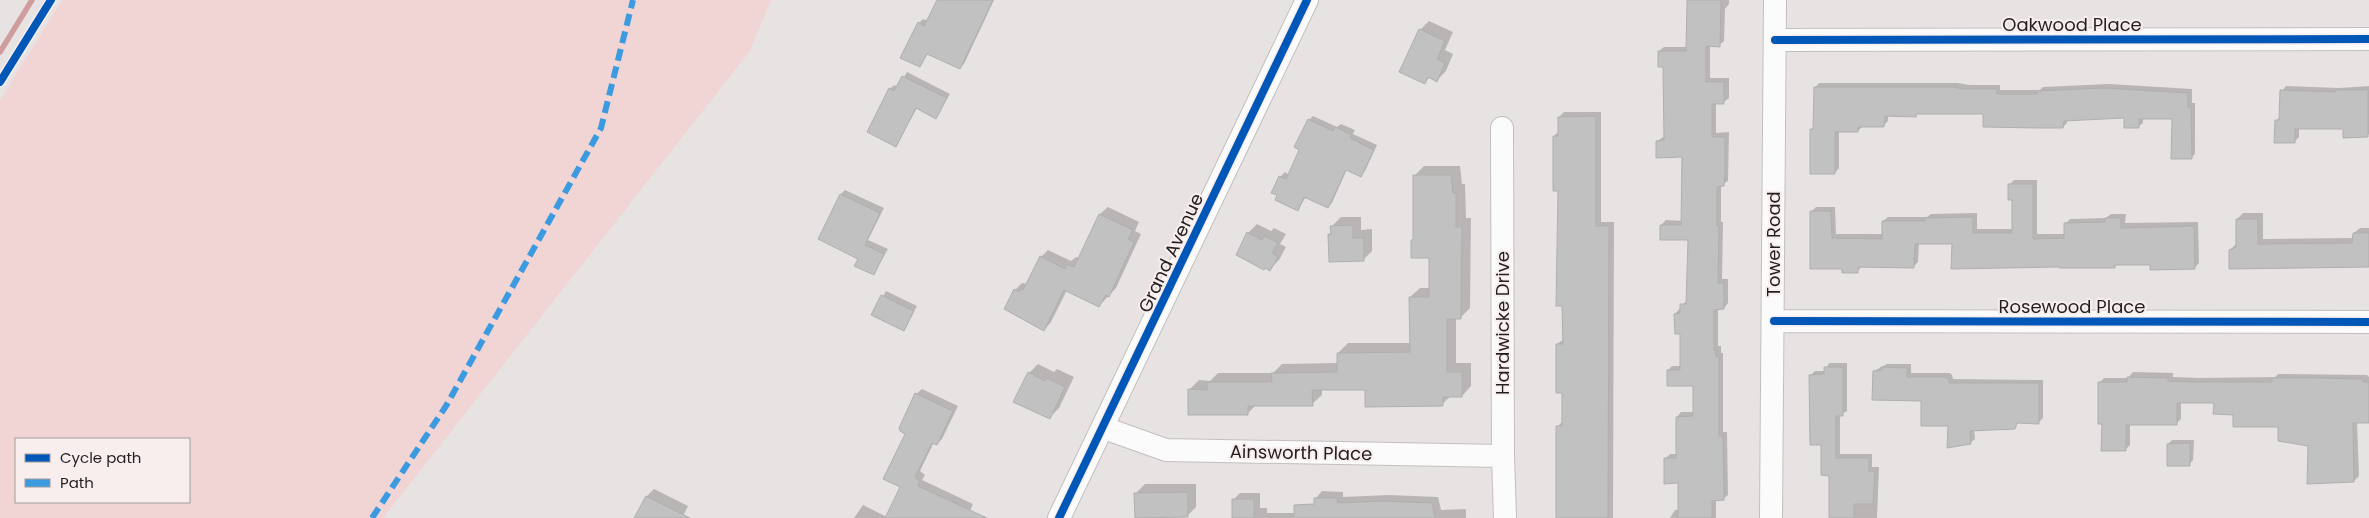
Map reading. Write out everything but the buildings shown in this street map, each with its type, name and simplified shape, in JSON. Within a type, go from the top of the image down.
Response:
[{"type":"street","name":"Grand Avenue","points":[[1059,518],[1104,428],[1307,0]]},
{"type":"street","name":"Tower Road","points":[[1771,518],[1775,0]]},
{"type":"street","name":"Oakwood Place","points":[[1775,40],[2369,39]]},
{"type":"street","name":"Hardwicke Drive","points":[[1502,128],[1503,456],[1506,518]]},
{"type":"street","name":"Rosewood Place","points":[[1774,321],[2369,322]]},
{"type":"street","name":"Ainsworth Place","points":[[1104,428],[1166,450],[1503,456]]},
{"type":"shaded area","points":[[62,0],[771,0],[750,51],[383,518],[0,518],[0,100]]},
{"type":"waterway","points":[[0,52],[32,0]]},
{"type":"marked path","points":[[372,518],[446,406],[601,128],[633,0]]},
{"type":"cycle path","points":[[0,82],[51,0]]},
{"type":"cycle path","points":[[1059,518],[1307,0]]},
{"type":"cycle path","points":[[1775,40],[2369,39]]},
{"type":"cycle path","points":[[1774,321],[2369,322]]}]
